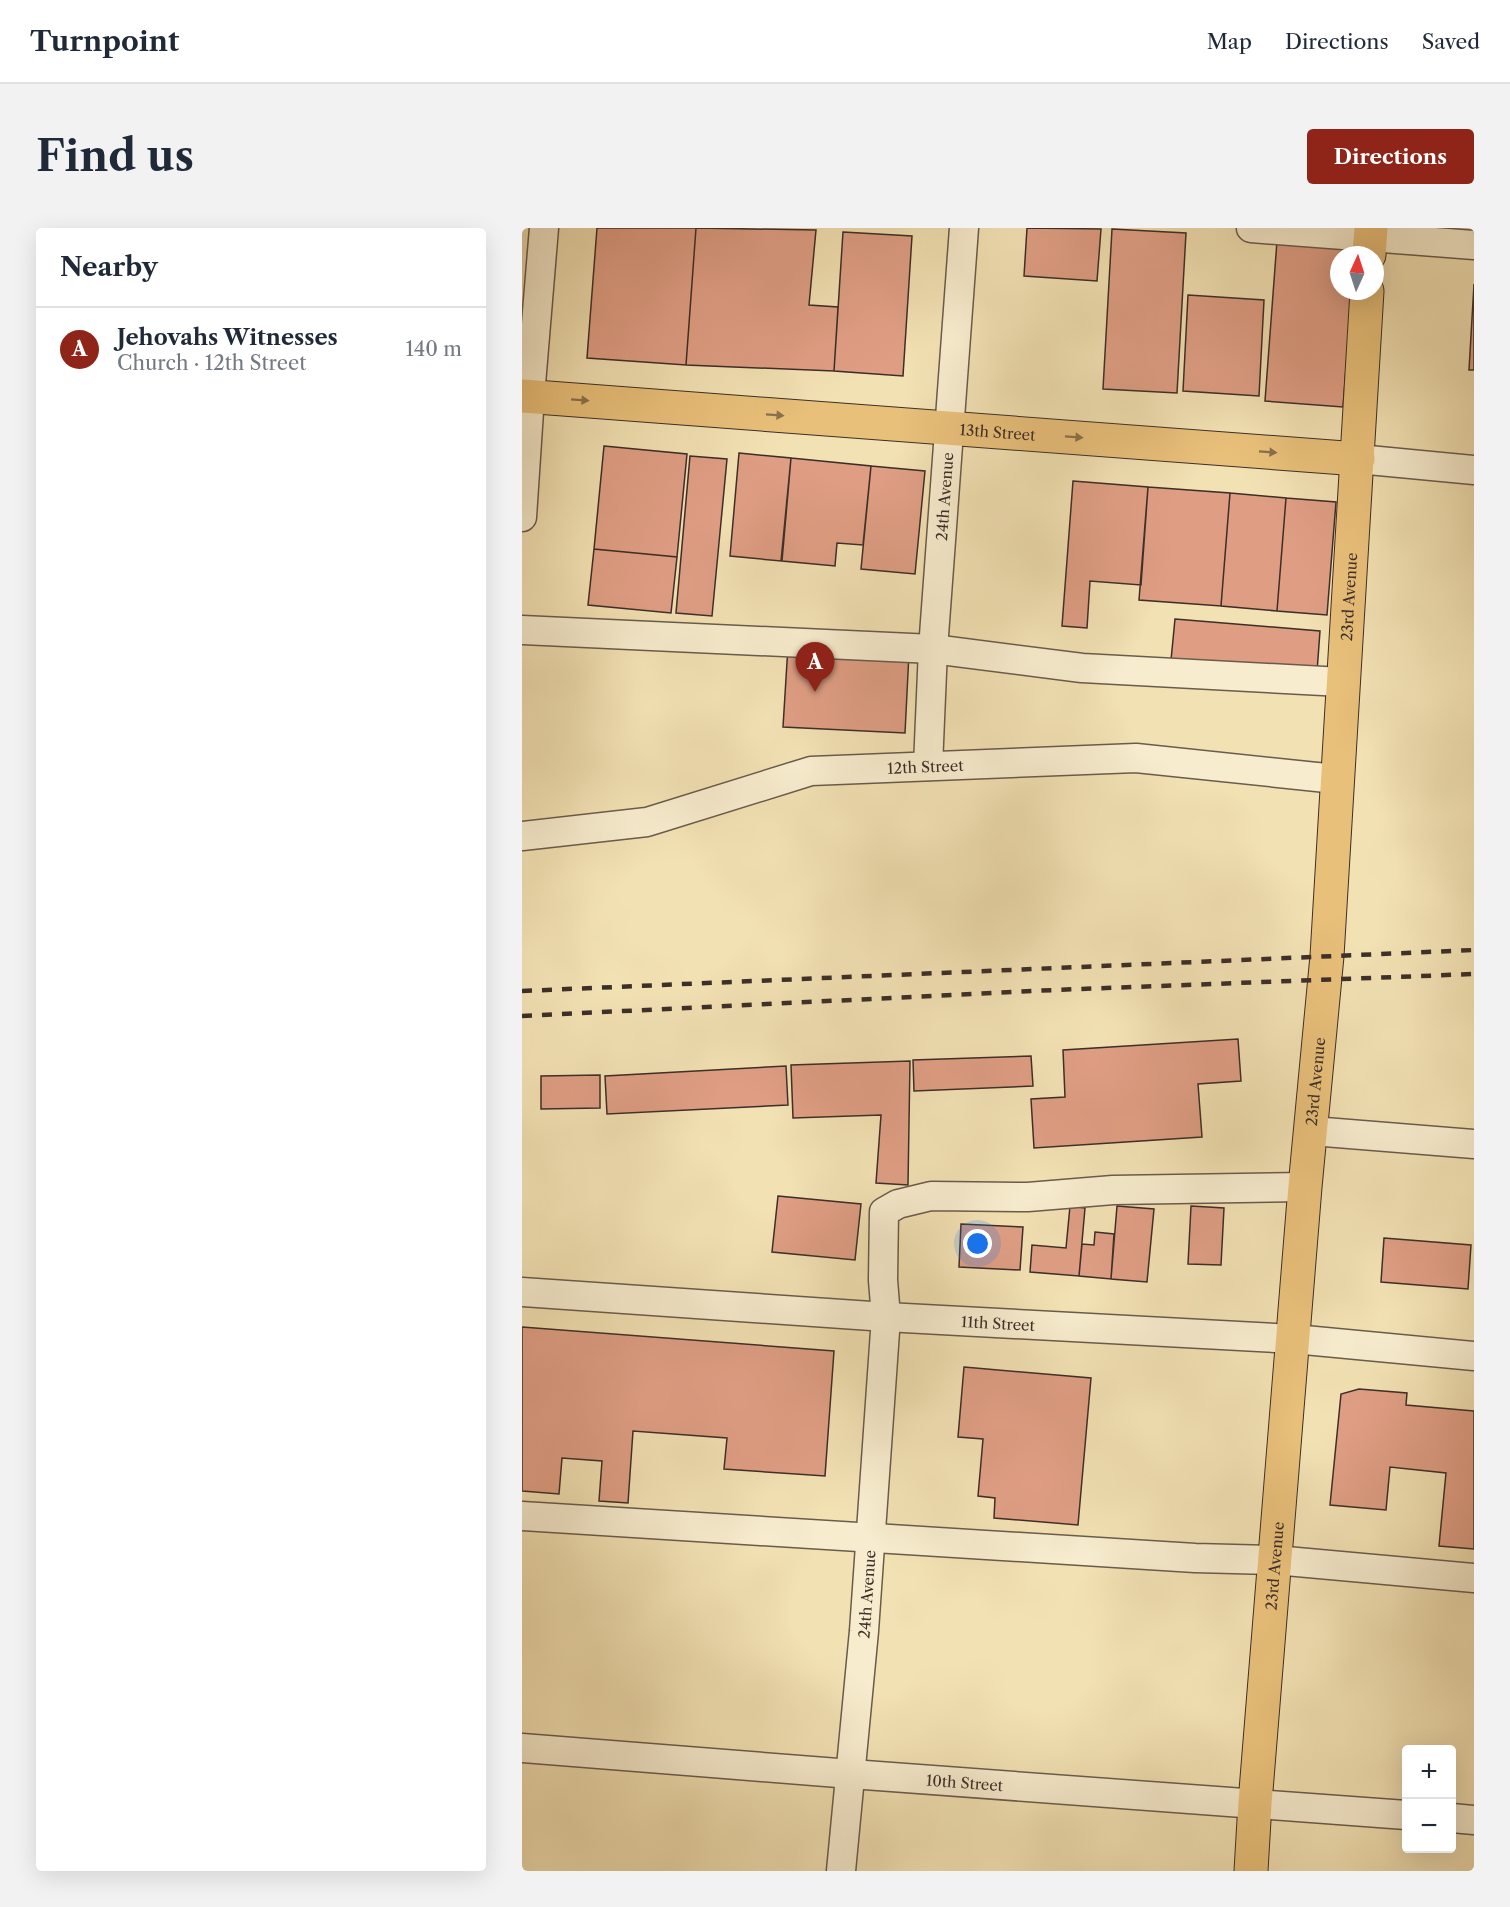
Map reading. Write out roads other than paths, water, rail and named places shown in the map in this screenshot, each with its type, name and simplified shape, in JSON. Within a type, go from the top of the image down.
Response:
[{"type":"main road","name":"23rd Avenue","points":[[1251,1871],[1305,1187],[1327,956],[1367,300]]},
{"type":"main road","name":"13th Street","points":[[526,396],[1358,459]]},
{"type":"street","points":[[522,517],[526,396],[544,228]]},
{"type":"street","name":"24th Avenue","points":[[928,766],[933,649],[964,228]]},
{"type":"street","points":[[1251,228],[1370,240],[1474,245]]},
{"type":"street","name":"13th Street","points":[[1358,459],[1474,470]]},
{"type":"street","points":[[522,630],[933,649],[1082,668],[1342,682]]},
{"type":"street","name":"12th Street","points":[[522,836],[647,822],[811,771],[1136,758],[1336,780]]},
{"type":"street","points":[[1312,1131],[1474,1144]]},
{"type":"street","name":"24th Avenue","points":[[841,1871],[864,1632],[886,1317],[883,1280],[884,1212],[898,1204],[931,1196],[1028,1197],[1113,1190],[1305,1187]]},
{"type":"street","name":"11th Street","points":[[522,1292],[886,1317],[1294,1339],[1474,1356]]},
{"type":"street","points":[[522,1516],[1195,1558],[1275,1560],[1474,1578]]},
{"type":"street","name":"10th Street","points":[[522,1748],[1402,1815]]},
{"type":"street","points":[[1456,1818],[1474,1820]]},
{"type":"railway","points":[[522,991],[1474,950]]},
{"type":"railway","points":[[522,1016],[1054,990],[1474,974]]},
{"type":"place","name":"Jehovahs Witnesses","points":[[815,692]]}]
